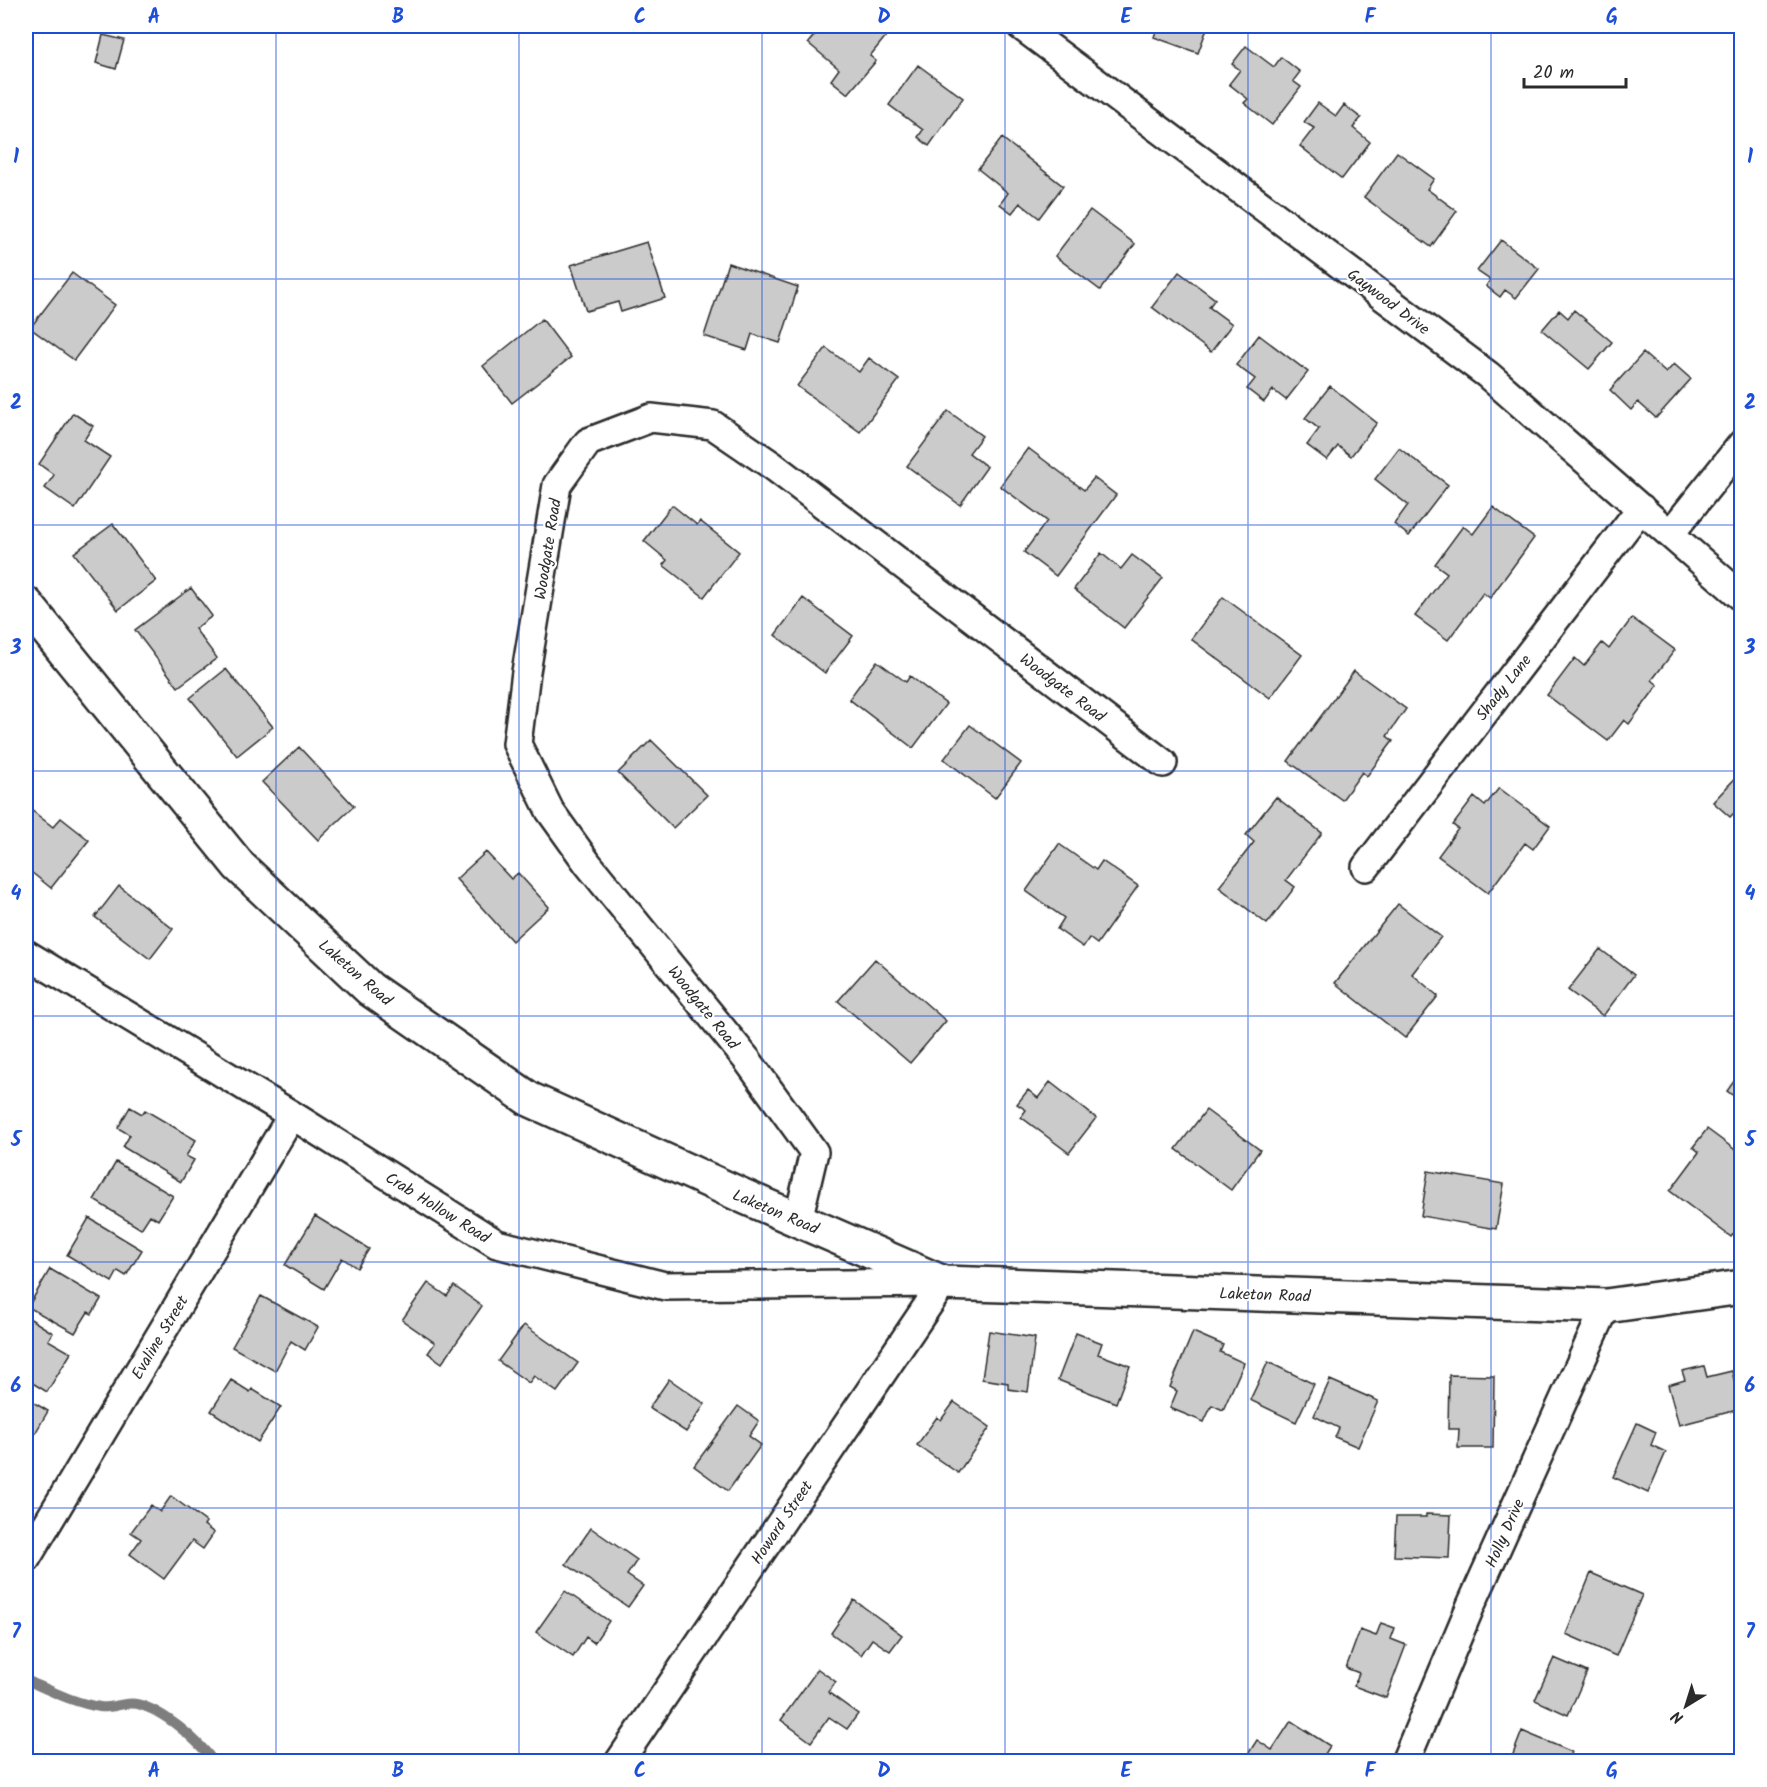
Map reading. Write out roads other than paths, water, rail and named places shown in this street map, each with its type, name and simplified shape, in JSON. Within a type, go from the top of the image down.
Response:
[{"type":"street","name":"Gaywood Drive","points":[[1030,28],[1488,375],[1742,597]]},
{"type":"street","name":"Woodgate Road","points":[[798,1220],[814,1152],[748,1061],[588,864],[550,811],[517,744],[526,672],[557,485],[588,442],[651,418],[713,425],[773,466],[1163,763]]},
{"type":"street","points":[[1670,534],[1742,444]]},
{"type":"street","name":"Shady Lane","points":[[1366,867],[1641,508]]},
{"type":"street","name":"Laketon Road","points":[[26,604],[239,866],[370,989],[529,1099],[798,1220],[943,1282],[1606,1306],[1742,1287]]},
{"type":"street","name":"Crab Hollow Road","points":[[26,954],[292,1115],[497,1244],[665,1286],[943,1282]]},
{"type":"street","name":"Evaline Street","points":[[26,1559],[292,1115]]},
{"type":"street","name":"Howard Street","points":[[619,1761],[943,1282]]},
{"type":"street","name":"Holly Drive","points":[[1405,1761],[1606,1306]]},
{"type":"waterway","points":[[26,1680],[62,1696],[90,1705],[105,1707],[132,1703],[147,1707],[179,1727],[199,1744],[214,1762]]}]
